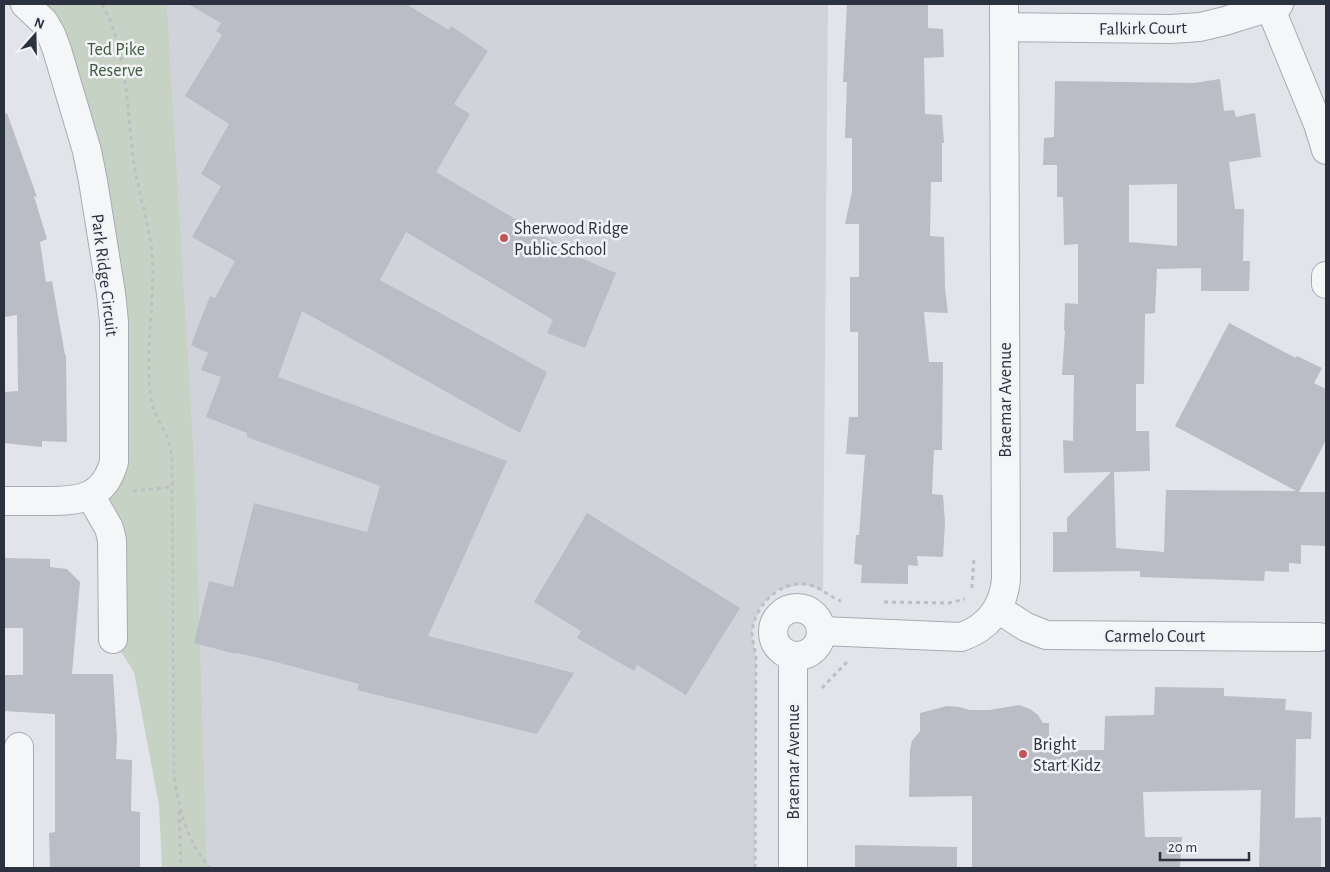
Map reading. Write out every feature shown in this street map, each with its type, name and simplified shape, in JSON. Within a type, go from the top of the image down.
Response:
[{"type":"street","name":"Park Ridge Circuit","points":[[25,4],[44,22],[51,34],[87,151],[111,293],[114,322],[114,462],[110,474],[103,485],[90,495]]},
{"type":"street","points":[[1275,6],[1326,150]]},
{"type":"street","name":"Falkirk Court","points":[[1004,15],[1152,29],[1200,27],[1275,6]]},
{"type":"street","name":"Braemar Avenue","points":[[822,631],[961,637],[974,633],[984,626],[998,609],[1003,599],[1006,580],[1004,15]]},
{"type":"street","points":[[1326,276],[1326,284]]},
{"type":"street","points":[[4,502],[73,501],[90,495],[106,522],[112,540],[113,639]]},
{"type":"street","points":[[796,608],[803,608],[817,617],[822,631],[816,648],[802,656],[793,656],[786,654],[775,642],[773,627],[781,614],[796,608]]},
{"type":"street","name":"Carmelo Court","points":[[998,609],[1026,627],[1046,634],[1319,637]]},
{"type":"street","name":"Braemar Avenue","points":[[793,656],[793,868]]},
{"type":"street","points":[[19,747],[19,868]]},
{"type":"path","points":[[102,4],[108,14],[121,52],[135,168],[152,250],[153,267],[149,335],[151,400],[166,435],[172,456],[174,777],[179,807],[189,838],[210,868]]},
{"type":"path","points":[[883,602],[950,603],[964,600],[972,589],[974,554]]},
{"type":"path","points":[[755,868],[756,657],[752,636],[753,626],[761,605],[778,590],[789,586],[812,586],[846,602]]},
{"type":"path","points":[[821,690],[848,660]]},
{"type":"path","points":[[179,807],[180,868]]},
{"type":"shaded area","name":"Sherwood Ridge Public School","points":[[167,4],[828,4],[823,592],[812,586],[800,585],[778,590],[761,605],[753,626],[752,635],[756,657],[755,868],[210,868],[207,864],[195,473]]},
{"type":"green space","name":"Ted Pike Reserve","points":[[25,4],[167,4],[195,473],[207,864],[210,868],[162,868],[159,805],[134,672],[113,639],[103,517],[110,474],[93,181]]},
{"type":"building","points":[[188,4],[406,4],[449,30],[451,26],[488,51],[454,104],[470,114],[436,172],[581,258],[616,273],[585,348],[547,333],[553,320],[406,232],[380,280],[547,372],[520,433],[302,311],[278,377],[507,461],[428,636],[574,673],[537,734],[357,690],[359,684],[194,643],[209,581],[233,587],[254,503],[367,532],[380,486],[247,437],[247,433],[206,417],[221,377],[201,370],[208,353],[191,345],[210,296],[215,298],[235,261],[192,237],[221,186],[201,174],[229,124],[185,96],[222,35],[216,31],[221,23]]},
{"type":"building","points":[[847,4],[928,4],[928,28],[943,29],[944,57],[924,58],[925,114],[942,115],[944,143],[942,143],[942,182],[931,182],[930,236],[944,237],[945,288],[948,313],[924,312],[929,362],[943,362],[942,450],[934,450],[932,494],[943,495],[945,522],[943,557],[917,556],[918,566],[908,565],[908,584],[861,583],[862,565],[854,564],[856,535],[859,535],[865,455],[846,454],[849,417],[858,417],[858,332],[850,332],[850,277],[859,277],[859,224],[845,224],[852,192],[852,138],[845,138],[847,82],[843,82]]},
{"type":"building","points":[[1220,79],[1224,111],[1234,110],[1236,117],[1255,113],[1261,157],[1229,162],[1235,209],[1244,209],[1243,261],[1250,261],[1249,291],[1201,291],[1201,268],[1157,269],[1155,313],[1145,314],[1144,384],[1136,384],[1136,431],[1149,431],[1150,471],[1114,472],[1116,548],[1164,552],[1166,490],[1296,491],[1175,426],[1229,323],[1296,358],[1297,356],[1322,368],[1314,383],[1326,389],[1326,440],[1299,492],[1326,492],[1326,546],[1301,545],[1301,564],[1289,563],[1289,572],[1265,571],[1264,581],[1140,577],[1140,571],[1053,572],[1053,532],[1067,532],[1067,518],[1111,472],[1064,473],[1063,440],[1073,441],[1074,375],[1062,375],[1065,303],[1078,304],[1078,244],[1064,245],[1063,197],[1057,197],[1057,165],[1043,165],[1044,138],[1054,137],[1055,81],[1194,83]],"holes":[[[1177,184],[1177,246],[1129,242],[1129,185]]]},
{"type":"building","points":[[7,113],[37,197],[34,196],[47,239],[40,242],[46,282],[52,281],[66,355],[67,442],[42,441],[42,447],[4,443],[4,392],[18,391],[17,315],[4,317],[4,114]]},
{"type":"building","points":[[587,513],[740,608],[686,695],[637,665],[634,671],[577,638],[581,631],[534,602]]},
{"type":"building","points":[[4,558],[50,559],[50,567],[67,569],[80,582],[72,674],[113,674],[117,739],[116,759],[132,760],[131,811],[140,812],[140,868],[50,868],[49,833],[55,832],[55,714],[4,711],[4,675],[23,675],[23,628],[4,628]]},
{"type":"building","points":[[1155,687],[1224,688],[1224,696],[1286,699],[1285,710],[1312,712],[1311,739],[1296,739],[1295,818],[1321,817],[1321,868],[1259,868],[1261,790],[1143,792],[1145,837],[1182,837],[1180,868],[972,868],[972,796],[909,797],[910,749],[912,741],[920,731],[920,713],[947,706],[970,710],[989,710],[1019,705],[1030,709],[1038,715],[1043,723],[1049,723],[1049,750],[1104,750],[1105,716],[1154,715]]},
{"type":"building","points":[[855,845],[957,847],[957,868],[855,868]]},
{"type":"place","name":"Sherwood Ridge Public School","points":[[504,238]]},
{"type":"place","name":"Bright Start Kidz","points":[[1023,754]]}]
